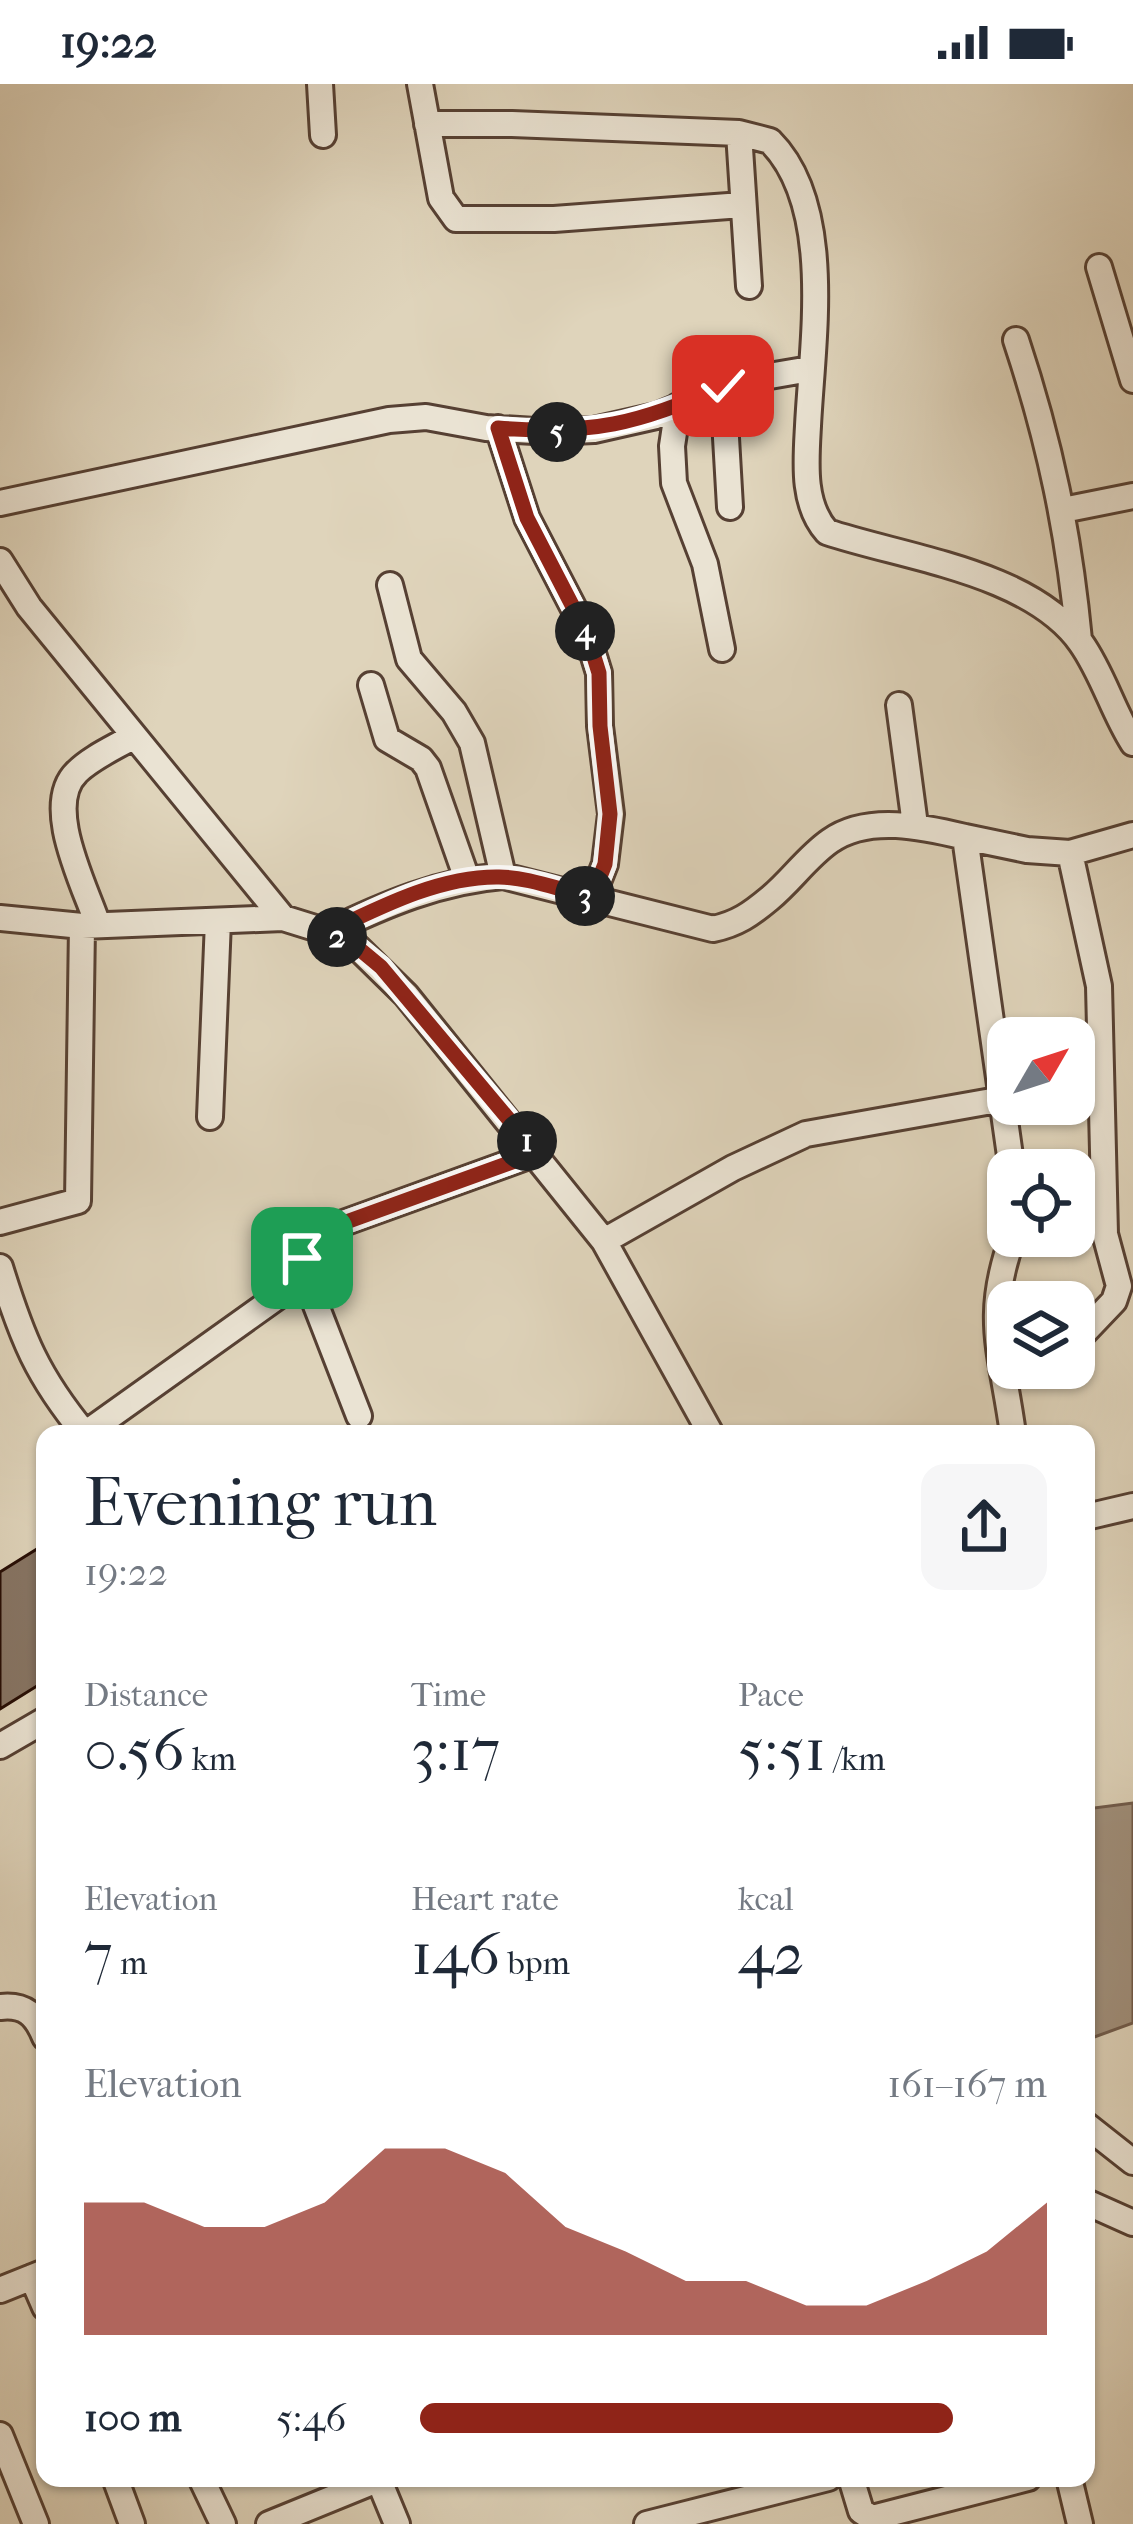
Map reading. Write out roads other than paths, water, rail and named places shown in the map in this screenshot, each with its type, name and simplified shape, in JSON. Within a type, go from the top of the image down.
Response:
[{"type":"street","points":[[320,84],[323,135]]},
{"type":"street","points":[[742,205],[554,219],[456,219],[441,198],[428,98],[512,124],[739,133],[770,141],[781,152],[801,193],[813,239],[806,465],[811,506],[827,532],[999,584],[1045,610],[1079,640]]},
{"type":"street","points":[[739,133],[749,286]]},
{"type":"street","points":[[1100,267],[1133,380]]},
{"type":"street","points":[[1016,340],[1040,413],[1063,510],[1079,640],[1133,743]]},
{"type":"street","points":[[0,503],[389,420],[426,417],[498,428],[594,430],[656,416],[723,386],[810,369]]},
{"type":"street","points":[[723,386],[730,507]]},
{"type":"street","points":[[678,406],[672,446],[674,483],[705,564],[722,649]]},
{"type":"street","points":[[498,428],[527,518],[587,634],[599,673],[610,827],[605,864],[592,897]]},
{"type":"street","points":[[1063,510],[1133,496]]},
{"type":"street","points":[[0,561],[29,607],[284,918]]},
{"type":"street","points":[[391,585],[409,659],[454,712],[472,743],[503,876]]},
{"type":"street","points":[[371,685],[387,740],[428,768],[467,879]]},
{"type":"street","points":[[899,705],[915,825]]},
{"type":"street","points":[[0,1222],[78,1201],[90,926],[64,826],[62,799],[81,767],[134,736]]},
{"type":"street","points":[[328,932],[397,900],[467,879],[503,876],[693,926],[728,926],[744,920],[785,886],[834,838],[862,828],[915,825],[1027,850],[1070,853],[1133,835]]},
{"type":"street","points":[[965,837],[992,1017]]},
{"type":"street","points":[[1070,853],[1099,986],[1105,1234],[1119,1286],[1114,1300],[1095,1320]]},
{"type":"street","points":[[0,918],[90,926],[284,918],[357,947],[381,967],[604,1240],[706,1425]]},
{"type":"street","points":[[209,1117],[218,921]]},
{"type":"street","points":[[604,1240],[733,1168],[806,1134],[987,1102]]},
{"type":"street","points":[[359,1416],[305,1277],[306,1246],[324,1230],[537,1153]]},
{"type":"street","points":[[0,1267],[34,1365],[77,1425]]},
{"type":"street","points":[[98,1425],[305,1277]]},
{"type":"street","points":[[1007,1389],[1012,1425]]},
{"type":"street","points":[[1095,1514],[1133,1506]]},
{"type":"street","points":[[0,1746],[36,1725]]},
{"type":"street","points":[[0,2007],[23,2007],[36,2021]]},
{"type":"street","points":[[1095,2132],[1133,2162]]},
{"type":"street","points":[[1095,2206],[1133,2223]]},
{"type":"street","points":[[0,2290],[36,2276]]},
{"type":"street","points":[[0,2435],[36,2524]]},
{"type":"street","points":[[118,2487],[132,2524]]},
{"type":"street","points":[[205,2487],[223,2524]]},
{"type":"street","points":[[269,2524],[360,2487]]},
{"type":"street","points":[[383,2487],[397,2524]]},
{"type":"street","points":[[647,2524],[754,2487]]},
{"type":"street","points":[[854,2487],[861,2511],[872,2518],[977,2487]]},
{"type":"street","points":[[1071,2487],[1080,2524]]}]
